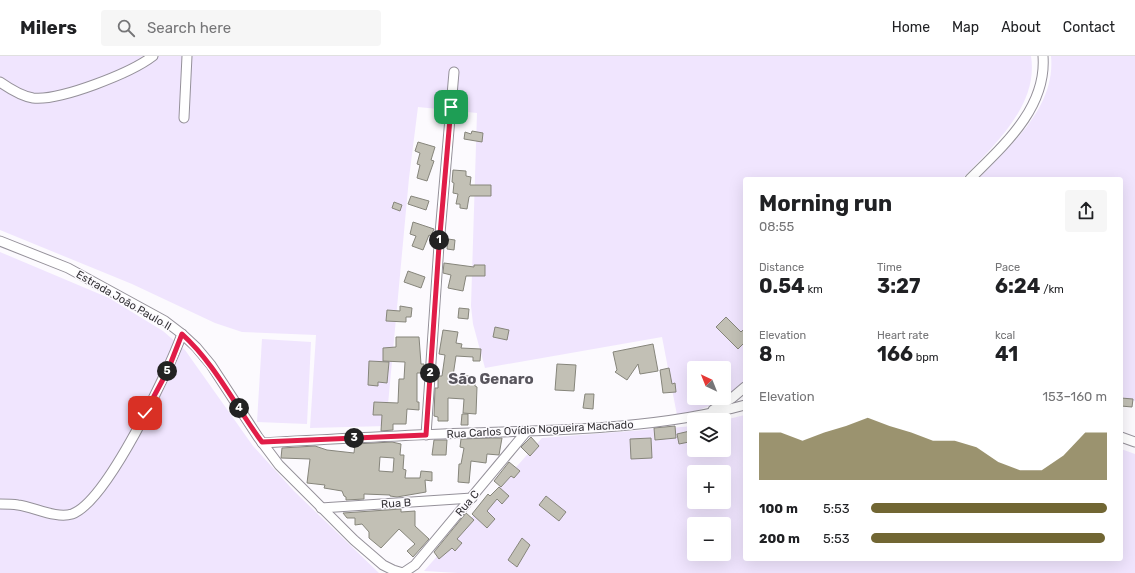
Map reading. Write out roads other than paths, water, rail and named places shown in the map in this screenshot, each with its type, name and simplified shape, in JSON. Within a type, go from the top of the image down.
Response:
[{"type":"street","points":[[0,82],[17,93],[32,98],[48,98],[128,71],[153,56]]},
{"type":"street","points":[[184,118],[187,56]]},
{"type":"street","points":[[972,177],[1015,132],[1029,111],[1041,84],[1044,67],[1043,56]]},
{"type":"street","points":[[426,435],[454,72]]},
{"type":"street","name":"Estrada João Paulo II","points":[[0,241],[68,268],[165,321],[182,334],[211,364],[262,442],[279,465],[321,508],[383,565],[399,573],[407,572]]},
{"type":"street","points":[[0,504],[19,505],[60,514],[72,514],[82,507],[113,472],[168,370],[182,334]]},
{"type":"street","points":[[704,413],[718,407],[743,388]]},
{"type":"street","name":"Rua Carlos Ovídio Nogueira Machado","points":[[709,413],[743,405]]},
{"type":"street","name":"Rua Carlos Ovídio Nogueira Machado","points":[[262,442],[526,432],[645,423],[687,417]]},
{"type":"street","name":"Rua C","points":[[407,572],[415,565],[472,498],[526,432]]},
{"type":"street","points":[[1123,439],[1135,442]]},
{"type":"street","name":"Rua B","points":[[321,508],[472,498]]},
{"type":"district","name":"São Genaro","points":[[491,379]]}]
